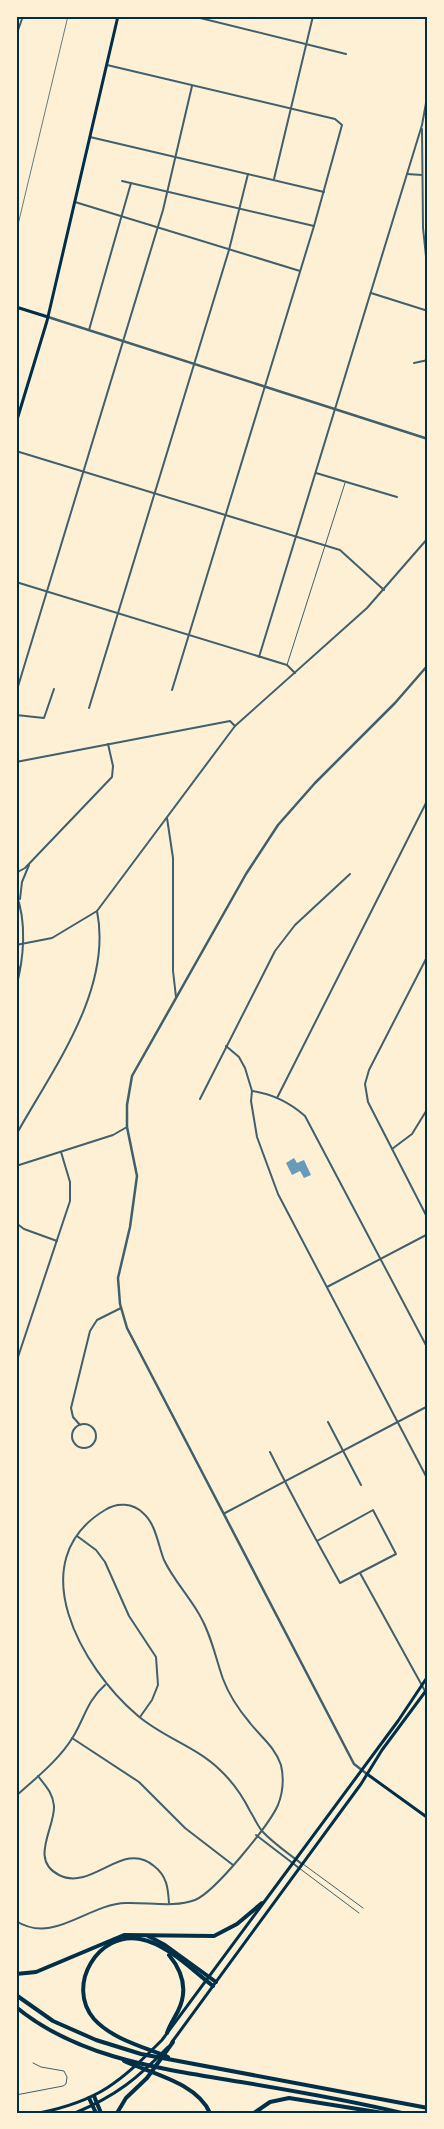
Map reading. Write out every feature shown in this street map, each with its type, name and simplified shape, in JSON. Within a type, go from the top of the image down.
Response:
[{"type":"highway","points":[[16,1974],[36,1972],[119,1936],[143,1934],[214,1936],[237,1924],[262,1903]]},
{"type":"highway","points":[[143,1934],[165,1945],[208,1979]]},
{"type":"highway","points":[[175,2060],[111,2033],[93,2018],[84,1999],[84,1978],[95,1956],[113,1944],[136,1938],[152,1942],[215,1984]]},
{"type":"highway","points":[[166,1951],[179,1968],[183,1986],[180,2005],[170,2022],[167,2033]]},
{"type":"highway","points":[[16,1995],[53,2021],[96,2040],[141,2054],[428,2108]]},
{"type":"highway","points":[[16,2007],[58,2035],[116,2057],[193,2091],[203,2100],[210,2113]]},
{"type":"highway","points":[[117,2113],[123,2102],[147,2078],[173,2042]]},
{"type":"highway","points":[[116,2057],[168,2070],[304,2092],[402,2113]]},
{"type":"highway","points":[[94,2096],[96,2113]]},
{"type":"highway","points":[[89,2098],[101,2113]]},
{"type":"highway","points":[[254,2113],[270,2102],[289,2098],[383,2113]]},
{"type":"main road","points":[[16,423],[48,317],[118,16]]},
{"type":"main road","points":[[16,307],[48,317]]},
{"type":"main road","points":[[39,2113],[89,2098],[119,2082],[167,2033],[362,1770],[428,1676]]},
{"type":"main road","points":[[75,2113],[95,2104],[138,2078],[173,2042],[426,1690]]},
{"type":"main road","points":[[367,1774],[428,1818]]},
{"type":"street","points":[[16,36],[23,16]]},
{"type":"street","points":[[192,16],[346,54]]},
{"type":"street","points":[[274,180],[313,16]]},
{"type":"street","points":[[107,66],[335,119],[342,125],[342,132],[314,226],[172,690]]},
{"type":"street","points":[[16,692],[158,227],[192,86]]},
{"type":"street","points":[[259,657],[422,125],[428,92]]},
{"type":"street","points":[[422,125],[423,228],[428,275]]},
{"type":"street","points":[[89,137],[324,192]]},
{"type":"street","points":[[89,708],[229,250],[248,174]]},
{"type":"street","points":[[407,174],[422,175]]},
{"type":"street","points":[[122,181],[314,226]]},
{"type":"street","points":[[89,330],[131,183]]},
{"type":"street","points":[[75,202],[300,271]]},
{"type":"street","points":[[371,293],[428,310]]},
{"type":"street","points":[[48,317],[428,439]]},
{"type":"street","points":[[414,363],[428,360]]},
{"type":"street","points":[[16,450],[326,545],[346,554],[384,590]]},
{"type":"street","points":[[316,473],[397,497]]},
{"type":"street","points":[[16,945],[52,938],[97,911],[235,726],[384,590],[428,538]]},
{"type":"street","points":[[16,582],[287,665],[295,673]]},
{"type":"street","points":[[367,1774],[354,1764],[128,1328],[121,1308],[118,1287],[119,1269],[130,1227],[137,1176],[127,1127],[127,1105],[132,1076],[246,874],[278,825],[315,783],[396,703],[428,665]]},
{"type":"street","points":[[16,715],[44,718],[54,689]]},
{"type":"street","points":[[16,762],[230,721],[235,726]]},
{"type":"street","points":[[16,873],[30,864],[112,777],[113,766],[108,744]]},
{"type":"street","points":[[277,1098],[428,799]]},
{"type":"street","points":[[167,818],[173,858],[172,972],[176,997]]},
{"type":"street","points":[[16,987],[23,945],[19,901],[22,882],[30,864]]},
{"type":"street","points":[[200,1099],[265,967],[282,941],[307,912],[350,874]]},
{"type":"street","points":[[16,894],[19,901]]},
{"type":"street","points":[[16,1135],[63,1055],[81,1016],[98,958],[100,936],[97,911]]},
{"type":"street","points":[[428,954],[366,1077],[368,1102],[428,1219]]},
{"type":"street","points":[[16,960],[20,971]]},
{"type":"street","points":[[226,1046],[241,1061],[252,1091],[251,1101],[254,1122],[269,1173],[278,1194],[428,1480]]},
{"type":"street","points":[[252,1091],[268,1093],[294,1106],[305,1116],[428,1349]]},
{"type":"street","points":[[392,1149],[412,1134],[428,1108]]},
{"type":"street","points":[[16,1166],[113,1135],[127,1127]]},
{"type":"street","points":[[16,1363],[57,1241],[71,1191],[61,1152]]},
{"type":"street","points":[[16,1222],[24,1229],[57,1241]]},
{"type":"street","points":[[327,1287],[428,1234]]},
{"type":"street","points":[[80,1425],[74,1431],[73,1440],[81,1448],[90,1447],[96,1438],[95,1431],[87,1425],[80,1425],[73,1417],[71,1408],[88,1335],[97,1320],[121,1308]]},
{"type":"street","points":[[225,1513],[428,1406]]},
{"type":"street","points":[[328,1422],[361,1485]]},
{"type":"street","points":[[270,1452],[285,1482],[317,1541],[340,1583],[396,1554],[373,1510],[317,1541]]},
{"type":"street","points":[[16,1921],[32,1928],[49,1929],[114,1904],[186,1902],[202,1896],[221,1880],[260,1831],[274,1812],[281,1795],[283,1781],[280,1762],[270,1745],[248,1722],[231,1696],[206,1628],[168,1568],[147,1517],[140,1510],[129,1506],[110,1507],[95,1517],[77,1536],[64,1574],[66,1605],[83,1651],[105,1685],[140,1718],[194,1749],[221,1770],[241,1795],[260,1831],[302,1864]]},
{"type":"street","points":[[77,1536],[96,1550],[105,1562],[129,1616],[156,1657],[158,1685],[152,1700],[140,1718]]},
{"type":"street","points":[[360,1573],[420,1687],[426,1690]]},
{"type":"street","points":[[16,1796],[38,1776],[72,1738],[90,1701],[105,1685]]},
{"type":"street","points":[[72,1738],[145,1787],[186,1828],[233,1865]]},
{"type":"street","points":[[38,1776],[52,1796],[54,1806],[52,1822],[44,1844],[47,1864],[51,1869],[64,1877],[82,1879],[127,1858],[145,1860],[165,1878],[169,1903]]},
{"type":"street","points":[[256,1835],[299,1868]]},
{"type":"lane","points":[[287,665],[346,482]]},
{"type":"lane","points":[[302,1864],[362,1908]]},
{"type":"lane","points":[[299,1868],[359,1913]]},
{"type":"lane","points":[[16,2095],[66,2084],[67,2077],[64,2071],[41,2067],[33,2063]]},
{"type":"water","points":[[294,1158],[297,1163],[304,1160],[311,1175],[304,1178],[300,1171],[292,1175],[286,1163]]},
{"type":"railway","points":[[16,233],[68,16]]}]
